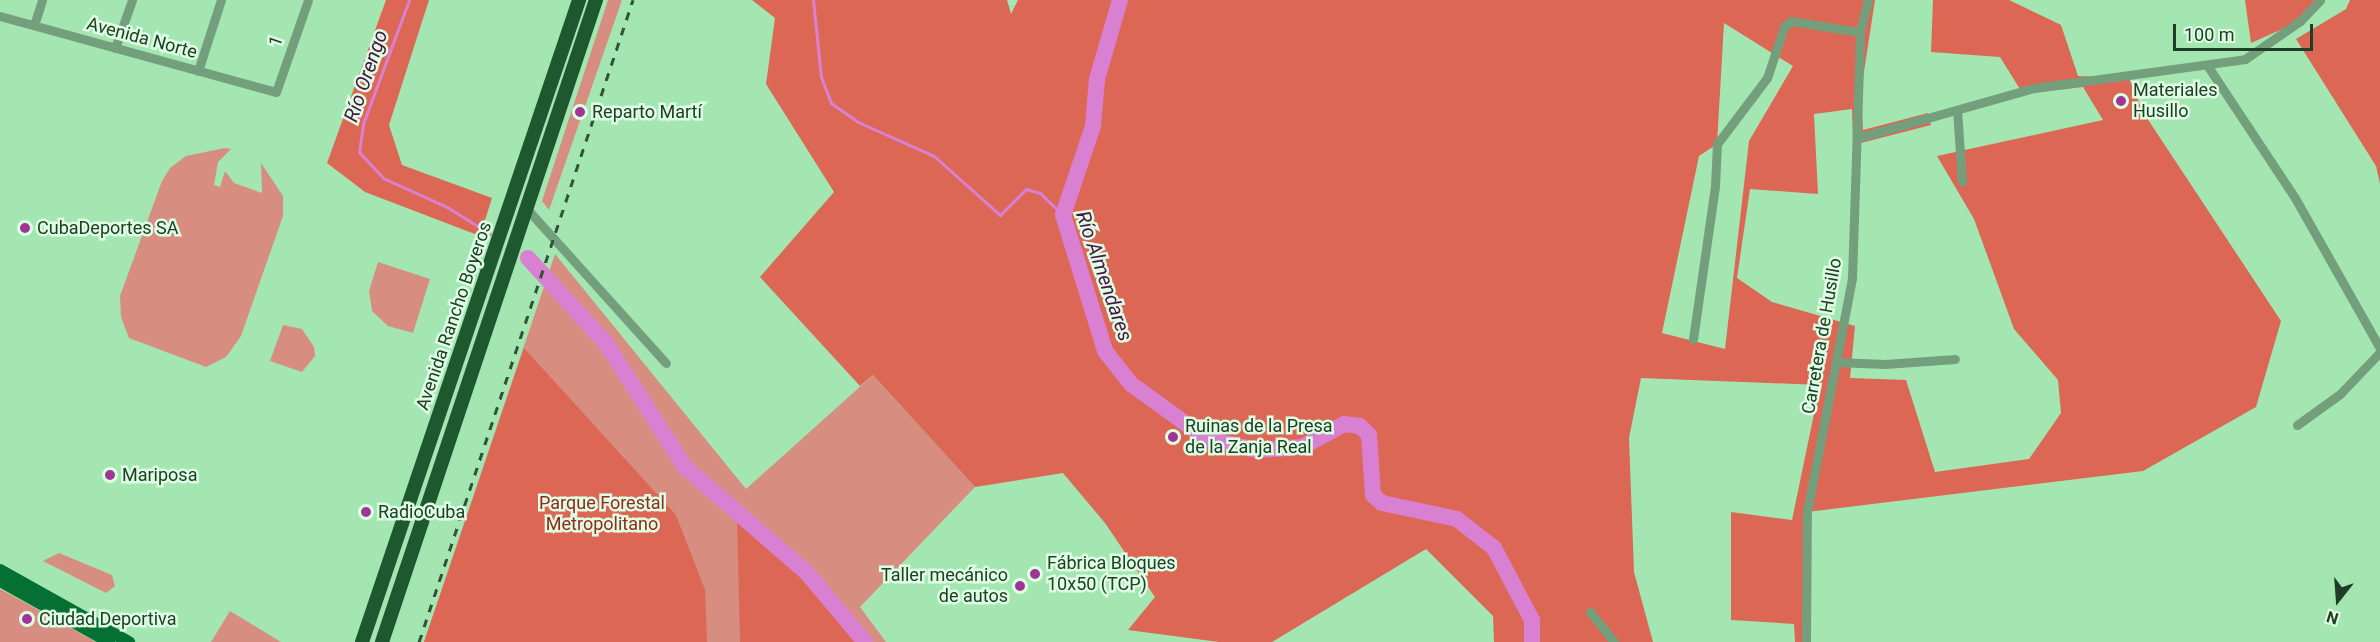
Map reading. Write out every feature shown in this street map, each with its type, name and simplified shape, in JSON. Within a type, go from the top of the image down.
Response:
[{"type":"highway","name":"Avenida Rancho Boyeros","points":[[362,642],[579,0]]},
{"type":"highway","name":"Avenida Rancho Boyeros","points":[[382,642],[528,210],[596,0]]},
{"type":"main road","points":[[0,570],[129,642]]},
{"type":"main road","points":[[0,581],[109,642]]},
{"type":"street","points":[[34,26],[42,0]]},
{"type":"street","points":[[115,48],[132,0]]},
{"type":"street","points":[[198,71],[222,0]]},
{"type":"street","name":"1","points":[[276,92],[308,0]]},
{"type":"street","name":"Carretera de Husillo","points":[[1806,642],[1807,512],[1854,259],[1860,32],[1868,0]]},
{"type":"street","points":[[1857,138],[2034,88],[2245,59],[2300,21],[2320,0]]},
{"type":"street","name":"Avenida Norte","points":[[0,16],[276,92]]},
{"type":"street","points":[[1693,339],[1715,186],[1717,144],[1767,78],[1784,27],[1791,21],[1860,32]]},
{"type":"street","points":[[2207,65],[2295,198],[2380,350],[2340,394],[2296,425]]},
{"type":"street","points":[[1957,110],[1962,182]]},
{"type":"street","points":[[528,210],[666,363]]},
{"type":"street","points":[[1836,362],[1885,364],[1956,359]]},
{"type":"street","points":[[1590,612],[1614,642]]},
{"type":"green space","points":[[386,0],[429,0],[389,125],[402,165],[492,198],[480,236],[365,192],[327,163]]},
{"type":"green space","points":[[608,0],[622,0],[549,210],[542,201]]},
{"type":"green space","points":[[752,0],[1007,0],[1011,14],[1018,0],[1875,0],[1861,91],[1863,130],[1928,113],[1931,125],[1853,145],[1852,109],[1814,114],[1818,194],[1750,189],[1737,278],[1772,302],[1855,326],[1850,378],[1906,380],[1935,472],[2029,459],[2061,413],[2058,380],[2014,329],[1974,219],[1937,156],[2103,120],[2083,87],[2023,94],[2000,57],[1931,52],[1933,0],[2009,0],[2061,25],[2078,76],[2129,78],[2143,112],[2281,321],[2256,407],[2143,471],[1807,512],[1806,642],[1795,642],[1794,624],[1731,620],[1731,512],[1792,520],[1820,385],[1641,378],[1629,438],[1634,572],[1653,642],[1494,642],[1493,616],[1426,549],[1272,642],[1219,642],[1128,630],[1155,597],[1105,523],[1063,473],[975,487],[873,375],[860,386],[760,277],[834,192],[766,84],[775,18]],"holes":[[[1724,23],[1793,66],[1749,141],[1725,349],[1662,333],[1699,156],[1717,144]]]},
{"type":"green space","points":[[2245,0],[2320,0],[2300,21],[2251,43]]},
{"type":"green space","points":[[2350,0],[2380,0],[2380,184],[2376,166],[2296,39],[2346,9]]},
{"type":"green space","points":[[225,148],[231,149],[218,162],[214,185],[220,187],[225,171],[234,183],[262,193],[261,163],[283,196],[283,216],[241,336],[226,357],[206,367],[129,338],[121,317],[120,296],[162,181],[170,168],[186,156]]},
{"type":"green space","name":"Parque Forestal Metropolitano","points":[[555,254],[746,489],[873,375],[975,487],[860,607],[886,642],[424,642]]},
{"type":"green space","points":[[378,262],[430,279],[413,333],[388,326],[372,311],[369,291]]},
{"type":"green space","points":[[283,325],[302,329],[314,347],[315,356],[302,372],[270,361]]},
{"type":"green space","points":[[524,348],[676,515],[705,590],[707,642],[424,642]]},
{"type":"green space","points":[[737,520],[803,577],[857,642],[740,642]]},
{"type":"green space","points":[[59,553],[112,575],[115,586],[106,593],[43,561]]},
{"type":"green space","name":"Ciudad Deportiva","points":[[0,589],[13,596],[96,642],[0,642]]},
{"type":"green space","points":[[230,611],[281,642],[211,642]]},
{"type":"waterway","name":"Río Orengo","points":[[409,0],[363,124],[359,152],[383,178],[447,207],[490,234]]},
{"type":"waterway","name":"Río Almendares","points":[[813,0],[821,77],[831,103],[858,122],[934,156],[1000,215],[1026,189],[1040,193],[1063,215]]},
{"type":"waterway","name":"Río Almendares","points":[[1120,0],[1097,79],[1093,126],[1063,215],[1105,351],[1131,384],[1207,439],[1257,450],[1302,447],[1344,424],[1360,426],[1369,435],[1373,495],[1382,503],[1457,519],[1494,548],[1532,620],[1532,642]]},
{"type":"waterway","points":[[528,258],[605,342],[685,467],[807,573],[865,642]]},
{"type":"railway","points":[[419,642],[633,0]]},
{"type":"place","name":"Materiales Husillo","points":[[2121,101]]},
{"type":"place","name":"Reparto Martí","points":[[580,112]]},
{"type":"place","name":"CubaDeportes SA","points":[[25,228]]},
{"type":"place","name":"Ruinas de la Presa de la Zanja Real","points":[[1173,437]]},
{"type":"place","name":"Mariposa","points":[[110,475]]},
{"type":"place","name":"RadioCuba","points":[[366,512]]},
{"type":"place","name":"Fábrica Bloques 10x50 (TCP)","points":[[1035,574]]},
{"type":"place","name":"Taller mecánico de autos","points":[[1020,586]]},
{"type":"place","name":"Ciudad Deportiva","points":[[27,619]]}]
